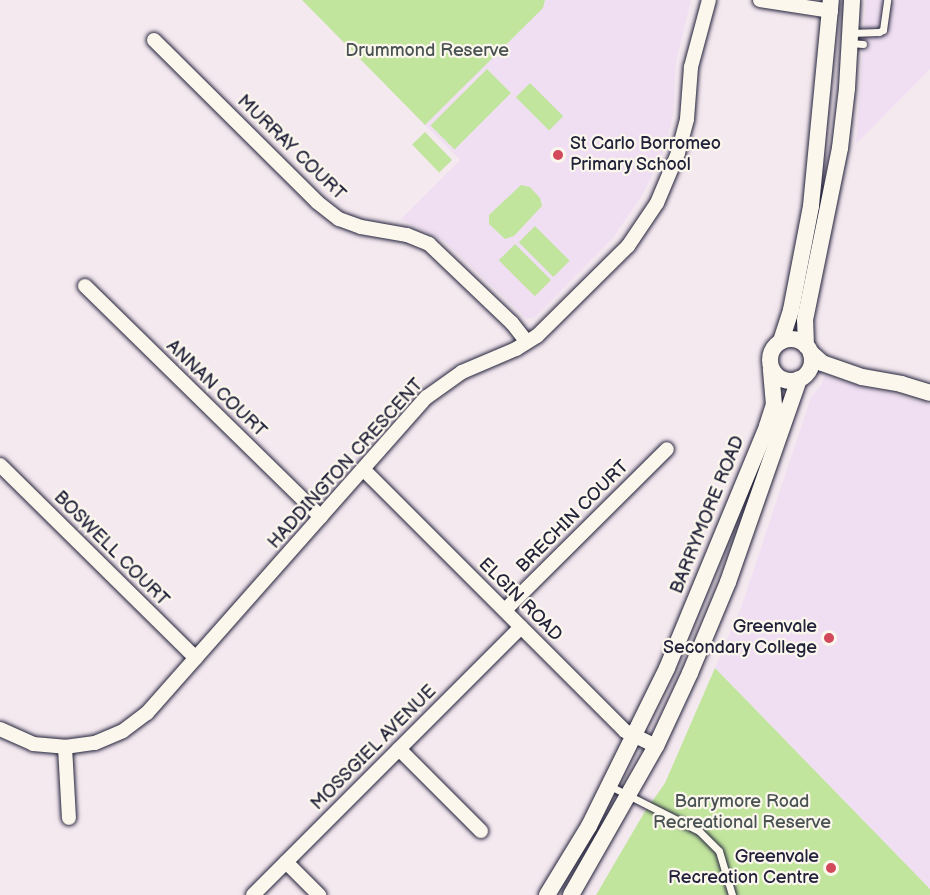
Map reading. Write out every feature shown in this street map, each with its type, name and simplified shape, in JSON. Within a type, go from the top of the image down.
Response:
[{"type":"street","name":"HADDINGTON CRESCENT","points":[[0,729],[33,744],[65,747],[95,743],[123,731],[147,713],[427,397],[473,366],[527,342],[541,333],[628,246],[662,195],[678,153],[687,119],[691,67],[709,0]]},
{"type":"street","points":[[760,0],[852,6],[854,40],[837,174],[806,320],[808,349],[812,361],[803,377]]},
{"type":"street","points":[[831,6],[811,206],[791,310],[781,341],[771,352],[771,369],[778,378],[786,381],[820,370],[845,371]]},
{"type":"street","name":"MURRAY COURT","points":[[154,40],[317,201],[339,219],[361,227],[407,235],[429,244],[512,323],[527,342]]},
{"type":"street","name":"ANNAN COURT","points":[[85,286],[321,517]]},
{"type":"street","points":[[781,341],[795,339],[822,363],[930,393]]},
{"type":"street","name":"BARRYMORE ROAD","points":[[547,895],[589,826],[667,668],[767,426],[774,405],[771,369]]},
{"type":"street","name":"BARRYMORE ROAD","points":[[571,895],[656,746],[728,582],[803,377]]},
{"type":"street","name":"BRECHIN COURT","points":[[505,610],[667,448]]},
{"type":"street","name":"BOSWELL COURT","points":[[0,465],[196,658]]},
{"type":"street","name":"ELGIN ROAD","points":[[364,470],[634,737],[656,746]]},
{"type":"street","name":"MOSSGIEL AVENUE","points":[[253,895],[521,627]]},
{"type":"street","points":[[65,747],[69,818]]},
{"type":"street","points":[[399,749],[481,831]]},
{"type":"street","points":[[286,862],[319,895]]},
{"type":"lane","points":[[854,40],[883,30],[887,0]]},
{"type":"lane","points":[[609,786],[699,831],[718,851],[732,895]]},
{"type":"shaded area","name":"St Carlo Borromeo Primary School","points":[[545,0],[691,0],[676,62],[673,115],[664,150],[643,194],[613,238],[534,318],[527,319],[444,241],[401,219],[460,160],[425,125],[542,8]]},
{"type":"shaded area","points":[[866,0],[930,0],[930,69],[856,144]]},
{"type":"shaded area","name":"Greenvale Secondary College","points":[[824,376],[930,404],[930,889],[715,668],[741,608],[811,397],[822,384]]},
{"type":"green space","name":"Drummond Reserve","points":[[302,0],[545,0],[543,8],[425,125]]},
{"type":"green space","points":[[487,69],[511,93],[454,150],[430,126]]},
{"type":"green space","points":[[530,83],[563,116],[549,130],[516,97]]},
{"type":"green space","points":[[425,132],[452,160],[439,173],[412,145]]},
{"type":"green space","points":[[521,185],[530,187],[540,198],[542,206],[514,236],[505,239],[489,224],[489,215]]},
{"type":"green space","points":[[535,226],[570,261],[553,277],[519,242]]},
{"type":"green space","points":[[515,244],[551,280],[535,296],[499,260]]},
{"type":"green space","name":"Barrymore Road Recreational Reserve","points":[[715,668],[930,889],[930,895],[596,895],[644,813],[665,783]]},
{"type":"place","name":"St Carlo Borromeo Primary School","points":[[558,155]]},
{"type":"place","name":"Greenvale Secondary College","points":[[829,638]]},
{"type":"place","name":"Greenvale Recreation Centre","points":[[831,868]]}]
